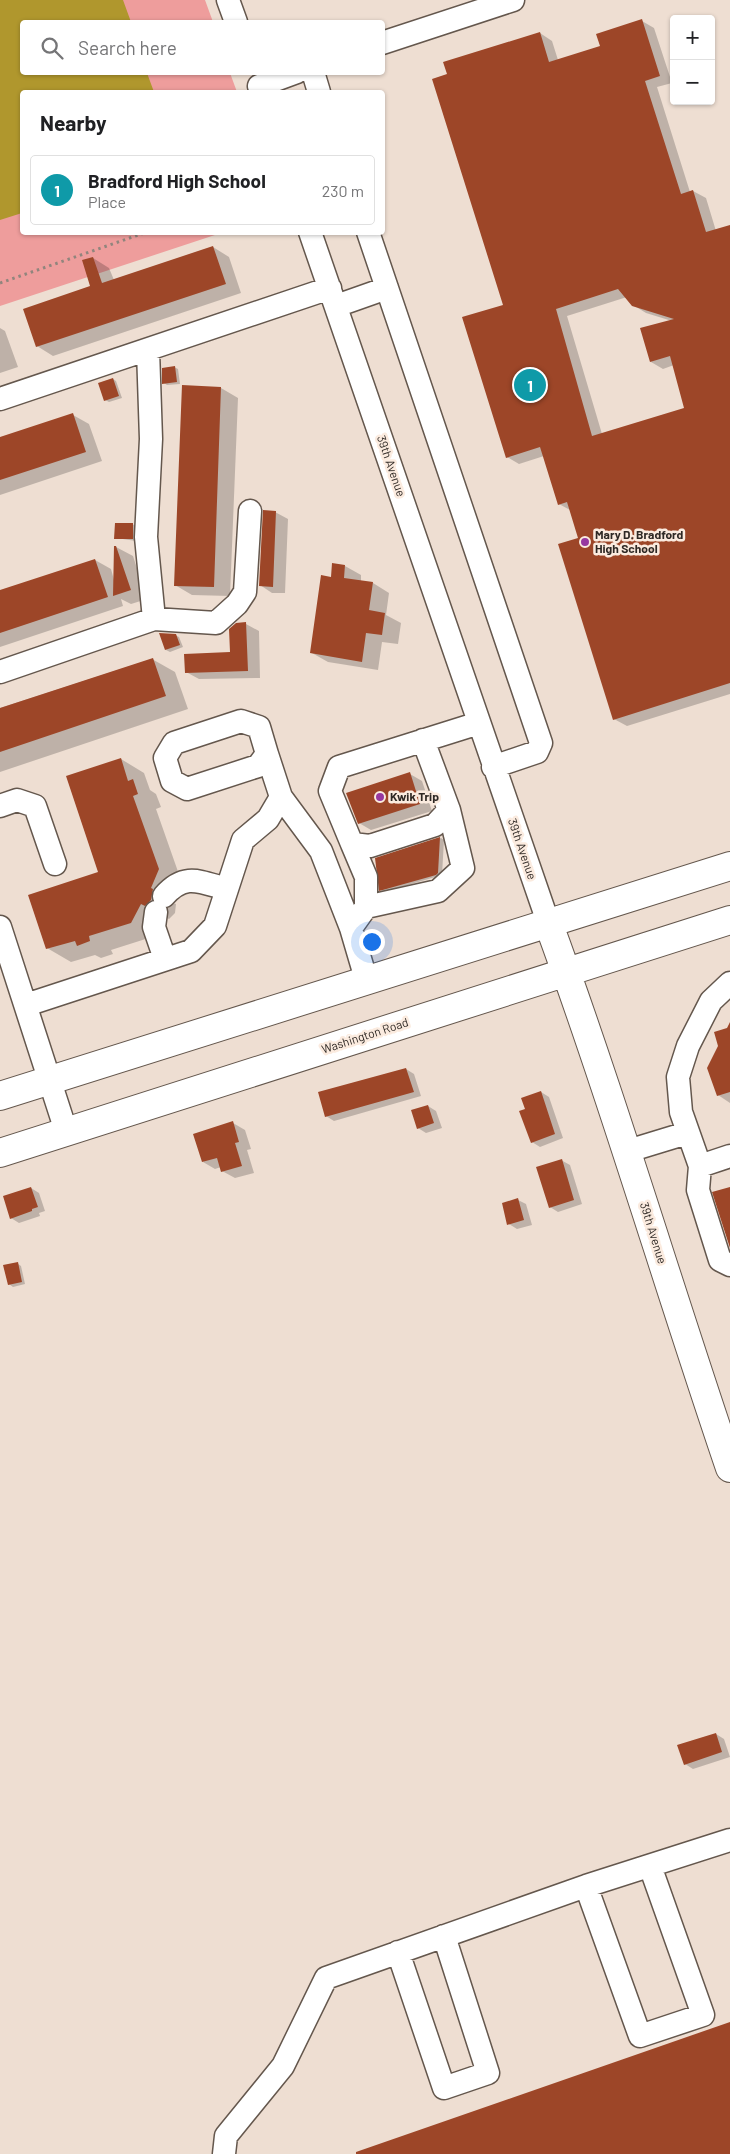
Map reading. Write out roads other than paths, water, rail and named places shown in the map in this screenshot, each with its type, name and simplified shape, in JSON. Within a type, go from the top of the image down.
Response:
[{"type":"main road","points":[[0,1096],[366,979],[730,866]]},
{"type":"main road","name":"Washington Road","points":[[0,1152],[730,920]]},
{"type":"main road","name":"39th Avenue","points":[[548,922],[628,1151],[662,1262],[724,1432],[730,1468]]},
{"type":"street","points":[[228,0],[235,20]]},
{"type":"street","points":[[385,42],[513,0]]},
{"type":"street","points":[[258,84],[287,75]]},
{"type":"street","points":[[313,75],[319,90]]},
{"type":"street","name":"39th Avenue","points":[[311,235],[548,922]]},
{"type":"street","points":[[369,235],[541,743],[537,752],[493,767]]},
{"type":"street","points":[[0,399],[148,350],[333,297],[387,288]]},
{"type":"street","points":[[148,350],[151,439],[146,538],[154,619]]},
{"type":"street","points":[[0,672],[154,619],[216,623],[236,604],[245,592],[250,511]]},
{"type":"street","points":[[351,928],[366,907],[366,877],[330,790],[339,767],[478,722]]},
{"type":"street","points":[[366,907],[438,891],[463,868],[449,810],[422,740]]},
{"type":"street","points":[[267,754],[281,797],[321,851],[351,928],[366,979]]},
{"type":"street","points":[[26,1005],[191,951],[215,926],[243,840],[268,819],[281,797]]},
{"type":"street","points":[[0,806],[18,800],[35,806],[55,864]]},
{"type":"street","points":[[352,844],[370,846],[435,825],[449,810]]},
{"type":"street","points":[[165,960],[154,927],[160,904],[180,881],[192,880],[227,889]]},
{"type":"street","points":[[0,927],[66,1131]]},
{"type":"street","points":[[730,983],[710,1001],[688,1046],[678,1077],[681,1112],[700,1166],[698,1190],[720,1260],[730,1265]]},
{"type":"street","points":[[628,1151],[687,1133]]},
{"type":"street","points":[[700,1166],[730,1156]]},
{"type":"street","points":[[224,2154],[226,2136],[283,2066],[326,1978],[586,1886],[730,1840]]},
{"type":"street","points":[[586,1886],[640,2036],[703,2015],[650,1866]]},
{"type":"street","points":[[398,1952],[444,2088],[488,2073],[444,1936]]},
{"type":"place","name":"Bradford High School","points":[[530,385]]},
{"type":"place","name":"Mary D. Bradford High School","points":[[585,542]]},
{"type":"place","name":"Kwik Trip","points":[[380,797]]}]
